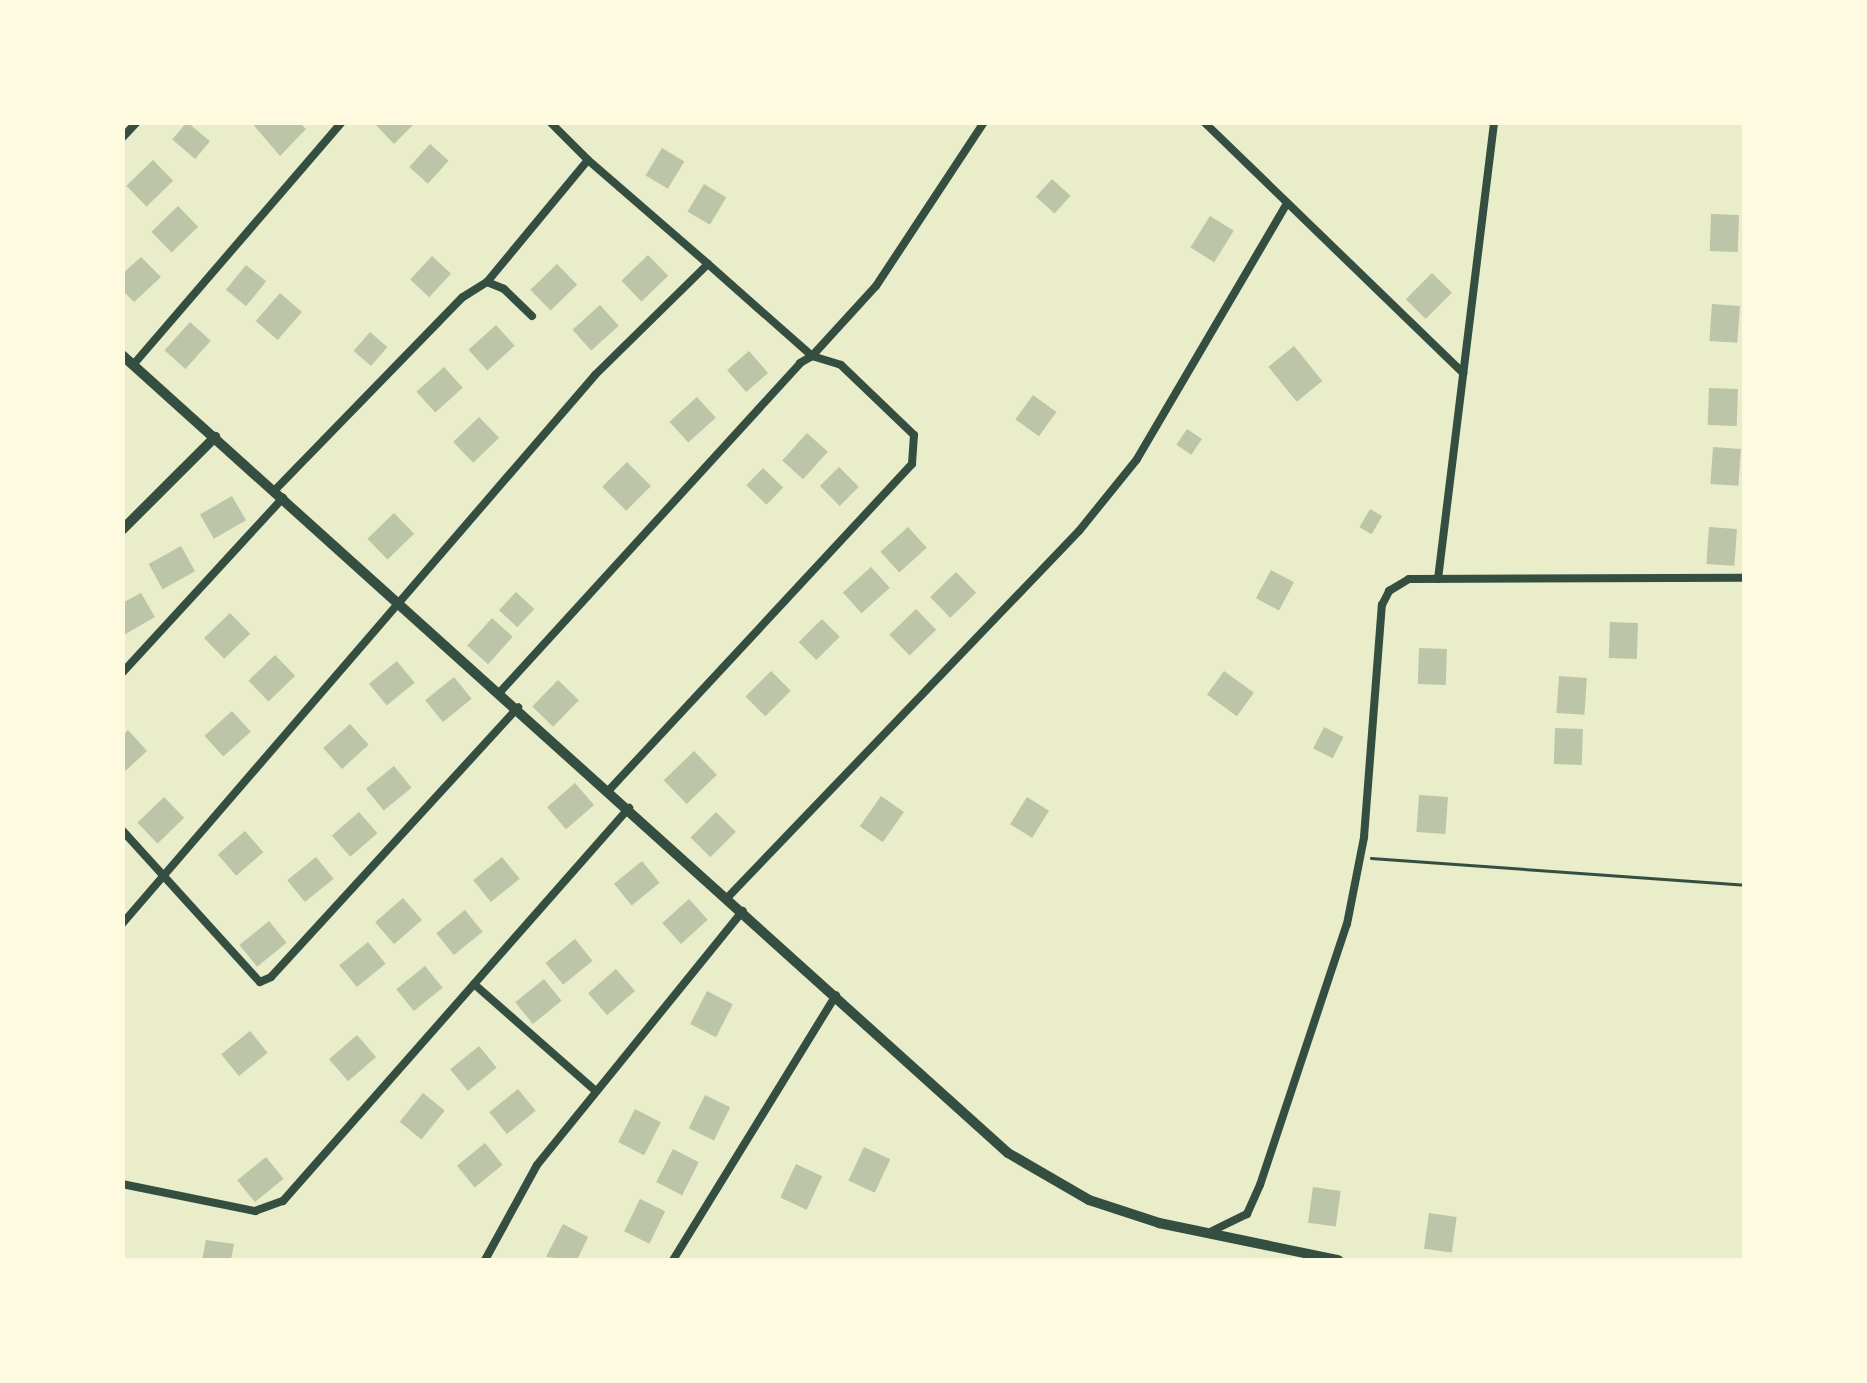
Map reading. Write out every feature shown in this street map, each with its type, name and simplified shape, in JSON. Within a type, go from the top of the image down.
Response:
[{"type":"street","points":[[122,138],[138,122]]},
{"type":"street","points":[[134,365],[342,122]]},
{"type":"street","points":[[550,122],[588,160],[812,356],[841,365],[914,435],[912,464],[609,790]]},
{"type":"street","points":[[501,691],[876,286],[984,122]]},
{"type":"street","points":[[1204,122],[1463,373]]},
{"type":"street","points":[[1438,579],[1494,122]]},
{"type":"street","points":[[122,673],[279,494],[463,296],[487,282],[588,160]]},
{"type":"street","points":[[728,897],[1090,516],[1136,458],[1287,203]]},
{"type":"street","points":[[122,924],[397,598],[595,375],[708,264]]},
{"type":"street","points":[[487,282],[504,288],[532,316]]},
{"type":"street","points":[[122,355],[501,691],[1008,1153],[1046,1180],[1089,1200],[1202,1232],[1338,1260]]},
{"type":"street","points":[[122,530],[215,437]]},
{"type":"street","points":[[1202,1232],[1227,1229],[1247,1214],[1347,924],[1360,857],[1382,605],[1389,591],[1409,579],[1744,578]]},
{"type":"street","points":[[122,830],[250,978],[271,977],[518,707]]},
{"type":"street","points":[[122,1184],[206,1205],[272,1208],[629,808]]},
{"type":"street","points":[[485,1260],[537,1165],[743,911]]},
{"type":"street","points":[[474,984],[596,1091]]},
{"type":"street","points":[[673,1260],[836,995]]},
{"type":"path","points":[[1360,857],[1744,885]]},
{"type":"building","points":[[187,122],[210,141],[195,159],[172,140]]},
{"type":"building","points":[[251,122],[299,122],[306,129],[280,156]]},
{"type":"building","points":[[373,122],[416,122],[394,144]]},
{"type":"building","points":[[430,144],[449,161],[428,184],[409,167]]},
{"type":"building","points":[[662,148],[684,161],[668,189],[646,175]]},
{"type":"building","points":[[153,160],[173,181],[147,207],[126,186]]},
{"type":"building","points":[[1052,179],[1071,196],[1055,214],[1036,197]]},
{"type":"building","points":[[704,184],[726,197],[710,225],[688,211]]},
{"type":"building","points":[[178,206],[198,227],[172,253],[151,232]]},
{"type":"building","points":[[1711,214],[1739,215],[1738,252],[1710,251]]},
{"type":"building","points":[[1210,216],[1234,231],[1214,262],[1190,247]]},
{"type":"building","points":[[648,255],[668,276],[642,302],[621,281]]},
{"type":"building","points":[[432,256],[451,274],[429,297],[410,279]]},
{"type":"building","points":[[141,257],[161,277],[134,302],[122,290],[122,274]]},
{"type":"building","points":[[557,264],[577,285],[551,311],[530,290]]},
{"type":"building","points":[[246,265],[266,281],[246,306],[226,290]]},
{"type":"building","points":[[1432,273],[1452,293],[1426,319],[1406,299]]},
{"type":"building","points":[[280,293],[302,312],[278,340],[256,321]]},
{"type":"building","points":[[1712,304],[1740,306],[1737,343],[1709,341]]},
{"type":"building","points":[[600,305],[619,326],[591,351],[573,330]]},
{"type":"building","points":[[190,322],[211,341],[185,369],[165,350]]},
{"type":"building","points":[[496,325],[515,346],[487,371],[469,350]]},
{"type":"building","points":[[370,332],[387,347],[371,366],[354,351]]},
{"type":"building","points":[[1294,346],[1322,381],[1297,402],[1268,367]]},
{"type":"building","points":[[749,351],[768,373],[746,392],[727,370]]},
{"type":"building","points":[[444,367],[463,388],[435,413],[417,392]]},
{"type":"building","points":[[1709,388],[1738,389],[1737,426],[1708,425]]},
{"type":"building","points":[[1033,395],[1056,412],[1039,436],[1015,419]]},
{"type":"building","points":[[697,397],[716,418],[688,443],[670,422]]},
{"type":"building","points":[[479,417],[499,438],[473,463],[453,442]]},
{"type":"building","points":[[1187,429],[1202,439],[1191,455],[1176,445]]},
{"type":"building","points":[[807,433],[828,452],[803,479],[782,460]]},
{"type":"building","points":[[1713,447],[1741,449],[1738,486],[1710,484]]},
{"type":"building","points":[[627,462],[651,486],[626,511],[602,487]]},
{"type":"building","points":[[839,467],[859,487],[840,506],[820,486]]},
{"type":"building","points":[[763,468],[783,487],[766,505],[746,485]]},
{"type":"building","points":[[232,496],[246,520],[214,539],[200,514]]},
{"type":"building","points":[[1370,509],[1382,516],[1372,534],[1360,527]]},
{"type":"building","points":[[394,513],[414,534],[388,560],[367,539]]},
{"type":"building","points":[[908,527],[927,548],[899,573],[881,552]]},
{"type":"building","points":[[1709,527],[1737,529],[1734,566],[1706,564]]},
{"type":"building","points":[[181,546],[195,571],[163,589],[149,564]]},
{"type":"building","points":[[871,567],[890,588],[861,613],[843,592]]},
{"type":"building","points":[[1271,570],[1294,582],[1279,610],[1256,598]]},
{"type":"building","points":[[956,572],[976,593],[950,618],[930,597]]},
{"type":"building","points":[[516,592],[534,609],[517,627],[499,610]]},
{"type":"building","points":[[141,593],[155,617],[122,636],[122,603]]},
{"type":"building","points":[[916,609],[936,630],[910,656],[889,635]]},
{"type":"building","points":[[230,613],[250,634],[224,659],[204,638]]},
{"type":"building","points":[[492,618],[513,637],[488,664],[467,645]]},
{"type":"building","points":[[822,619],[840,637],[816,660],[799,642]]},
{"type":"building","points":[[1610,622],[1638,623],[1637,659],[1609,658]]},
{"type":"building","points":[[1419,648],[1447,649],[1446,685],[1418,684]]},
{"type":"building","points":[[275,655],[295,676],[269,702],[248,681]]},
{"type":"building","points":[[397,661],[415,683],[387,705],[369,684]]},
{"type":"building","points":[[771,671],[791,691],[765,716],[746,696]]},
{"type":"building","points":[[1224,671],[1254,693],[1237,716],[1207,694]]},
{"type":"building","points":[[1559,676],[1587,678],[1584,715],[1556,713]]},
{"type":"building","points":[[454,677],[472,699],[443,722],[425,700]]},
{"type":"building","points":[[558,680],[579,700],[553,727],[532,707]]},
{"type":"building","points":[[232,711],[251,732],[223,757],[205,736]]},
{"type":"building","points":[[350,724],[369,745],[342,769],[323,748]]},
{"type":"building","points":[[1324,727],[1344,737],[1333,758],[1313,748]]},
{"type":"building","points":[[1555,728],[1583,729],[1582,765],[1554,764]]},
{"type":"building","points":[[128,730],[147,751],[122,774],[122,736]]},
{"type":"building","points":[[694,751],[717,775],[687,804],[664,780]]},
{"type":"building","points":[[394,766],[412,788],[384,810],[366,789]]},
{"type":"building","points":[[575,783],[594,805],[566,829],[547,807]]},
{"type":"building","points":[[1419,795],[1448,797],[1445,834],[1416,832]]},
{"type":"building","points":[[881,796],[904,812],[883,842],[860,826]]},
{"type":"building","points":[[164,797],[184,818],[158,844],[137,823]]},
{"type":"building","points":[[1027,797],[1049,811],[1032,838],[1010,824]]},
{"type":"building","points":[[359,812],[377,833],[350,857],[332,836]]},
{"type":"building","points":[[716,812],[736,832],[710,857],[691,837]]},
{"type":"building","points":[[245,831],[263,852],[236,876],[218,855]]},
{"type":"building","points":[[316,857],[334,879],[305,902],[287,880]]},
{"type":"building","points":[[502,857],[520,879],[491,902],[473,880]]},
{"type":"building","points":[[642,861],[660,883],[632,905],[614,884]]},
{"type":"building","points":[[403,898],[422,920],[394,944],[375,922]]},
{"type":"building","points":[[689,899],[708,920],[681,944],[662,923]]},
{"type":"building","points":[[465,910],[483,932],[454,955],[436,933]]},
{"type":"building","points":[[269,921],[287,943],[257,967],[239,945]]},
{"type":"building","points":[[575,939],[593,961],[563,985],[545,963]]},
{"type":"building","points":[[368,942],[386,964],[357,987],[339,965]]},
{"type":"building","points":[[425,966],[443,988],[414,1011],[396,989]]},
{"type":"building","points":[[616,969],[635,991],[607,1015],[588,993]]},
{"type":"building","points":[[544,979],[562,1001],[533,1024],[515,1002]]},
{"type":"building","points":[[707,991],[733,1004],[716,1037],[690,1024]]},
{"type":"building","points":[[250,1031],[268,1053],[239,1076],[221,1054]]},
{"type":"building","points":[[357,1035],[376,1057],[348,1081],[329,1059]]},
{"type":"building","points":[[479,1046],[497,1068],[468,1091],[450,1069]]},
{"type":"building","points":[[518,1089],[536,1111],[507,1134],[489,1112]]},
{"type":"building","points":[[423,1093],[445,1111],[421,1139],[400,1122]]},
{"type":"building","points":[[705,1095],[730,1107],[714,1141],[689,1128]]},
{"type":"building","points":[[635,1109],[661,1122],[644,1155],[618,1142]]},
{"type":"building","points":[[485,1143],[503,1165],[475,1187],[457,1166]]},
{"type":"building","points":[[864,1147],[890,1159],[875,1193],[848,1181]]},
{"type":"building","points":[[673,1149],[699,1162],[682,1195],[656,1182]]},
{"type":"building","points":[[266,1157],[284,1179],[255,1202],[237,1180]]},
{"type":"building","points":[[796,1164],[822,1176],[807,1210],[780,1198]]},
{"type":"building","points":[[1313,1187],[1341,1191],[1336,1227],[1308,1223]]},
{"type":"building","points":[[640,1199],[665,1211],[649,1244],[624,1231]]},
{"type":"building","points":[[1429,1213],[1457,1217],[1452,1253],[1424,1249]]},
{"type":"building","points":[[563,1224],[588,1237],[577,1260],[546,1257]]},
{"type":"building","points":[[206,1240],[234,1244],[231,1260],[202,1260]]}]
